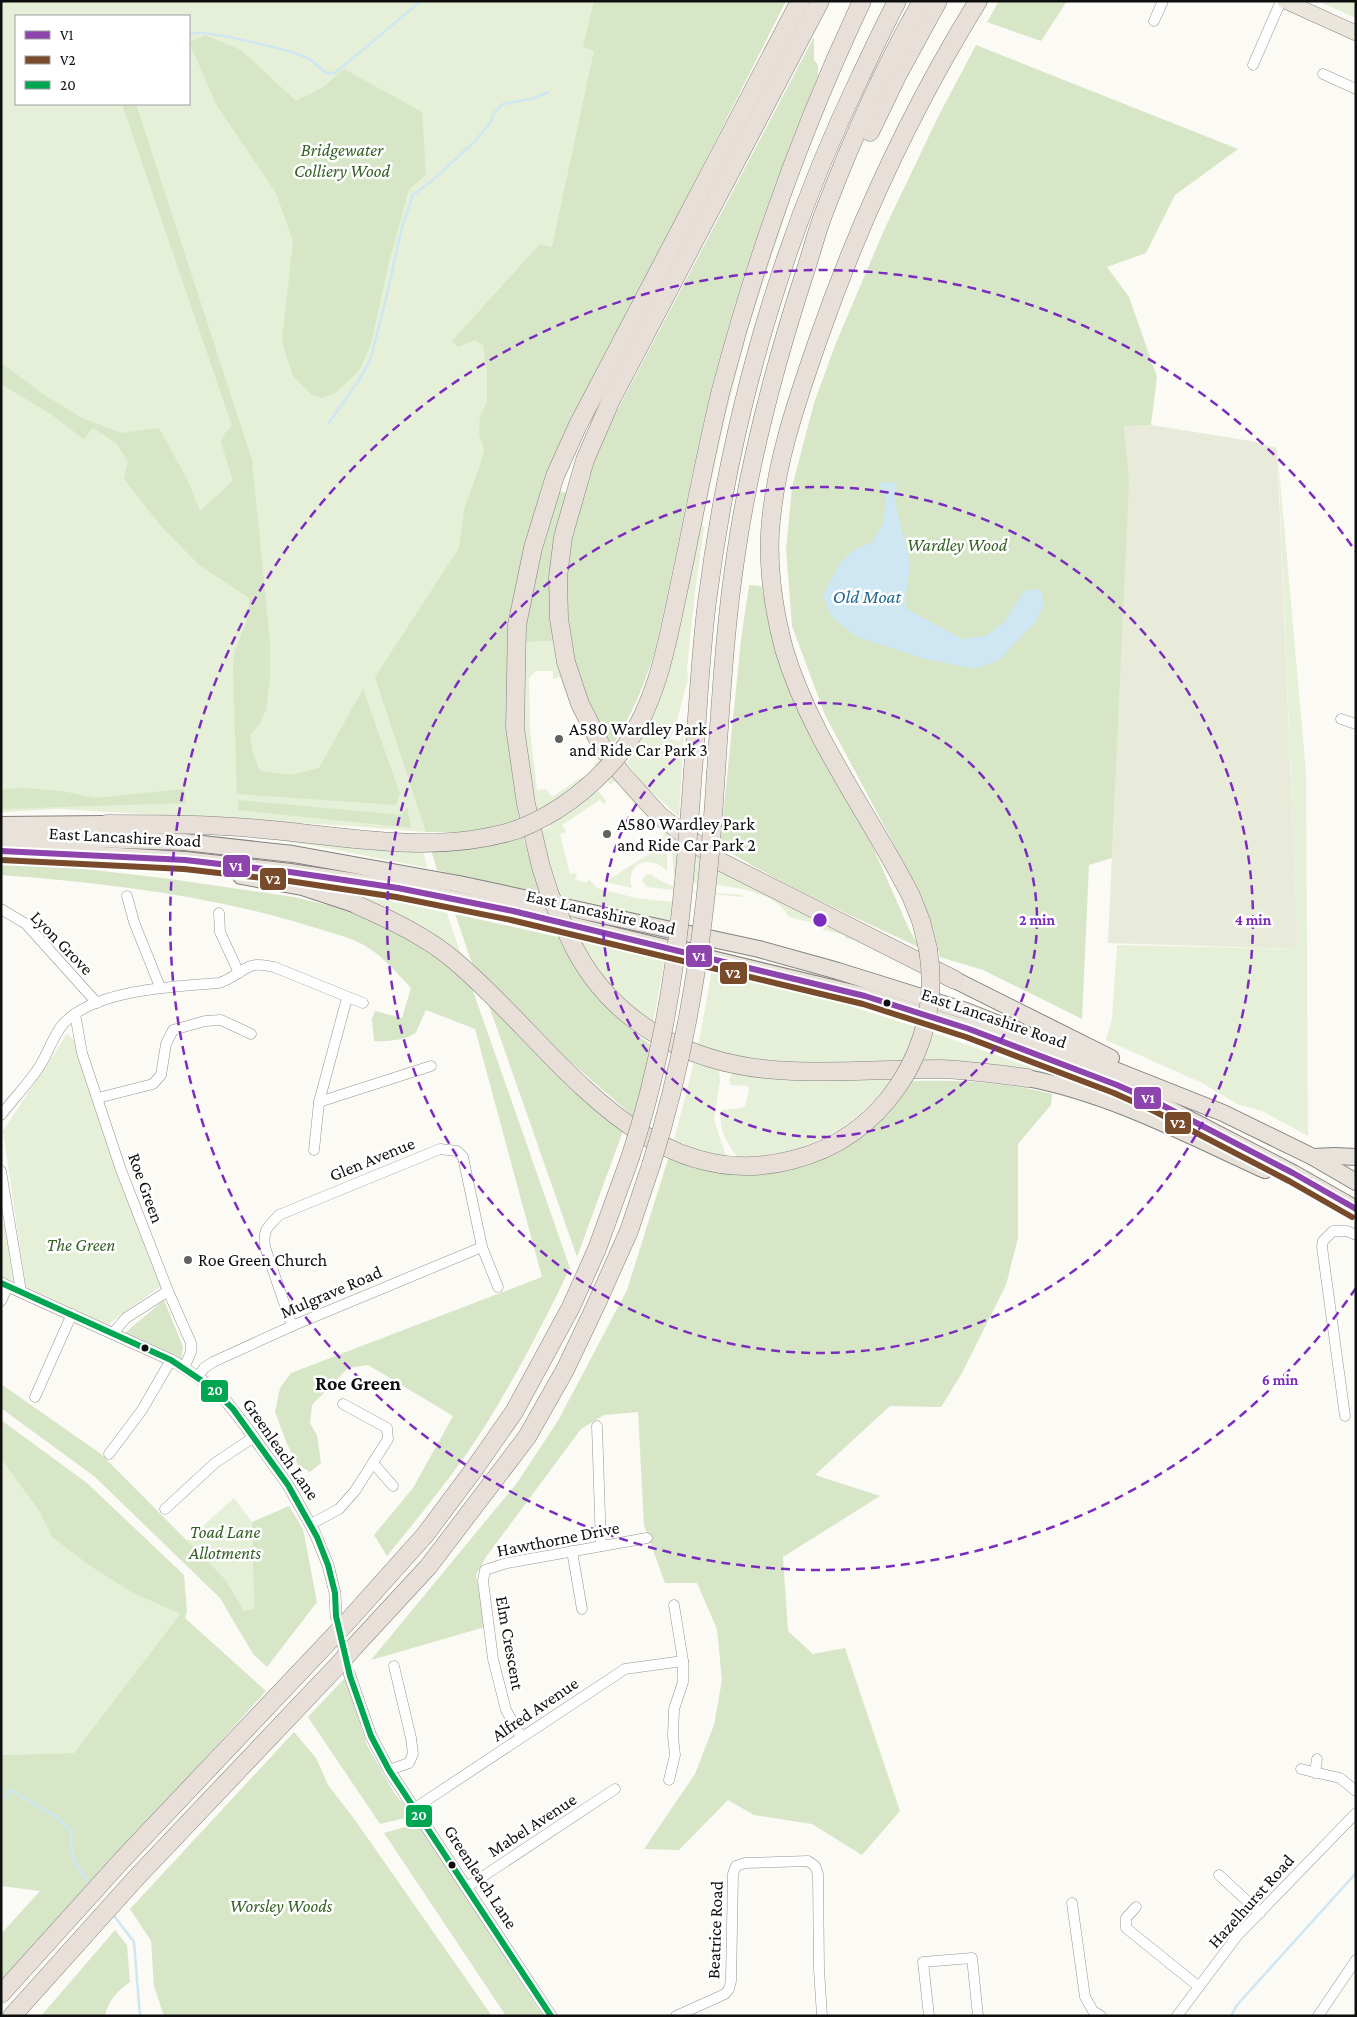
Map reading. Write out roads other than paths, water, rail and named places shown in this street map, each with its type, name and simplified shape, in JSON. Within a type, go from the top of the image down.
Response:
[{"type":"highway","points":[[800,1],[578,425],[554,476],[533,548],[518,625],[515,728],[526,804],[535,844],[550,895],[568,935],[593,978],[622,1010],[668,1042],[710,1058],[743,1066],[791,1071],[961,1070],[1027,1078],[1066,1087],[1115,1102],[1356,1210]]},
{"type":"highway","points":[[820,1],[611,400],[585,460],[563,537],[558,577],[559,619],[566,662],[580,704],[596,737],[622,774],[660,816],[718,861],[1005,1007],[1223,1113]]},
{"type":"highway","points":[[68,852],[275,881],[328,894],[357,905],[419,937],[454,960],[499,1001],[596,1100],[621,1121],[651,1141],[686,1156],[710,1163],[747,1166],[778,1164],[826,1148],[855,1132],[884,1105],[898,1086],[916,1054],[926,1023],[930,988],[928,949],[921,921],[911,896],[821,735],[785,652],[774,607],[771,582],[770,536],[776,487],[789,427],[826,318],[882,179],[958,32],[978,1]]},
{"type":"highway","points":[[1,825],[106,824],[260,829],[410,843],[459,843],[516,830],[552,813],[575,799],[596,780],[625,747],[649,704],[664,657],[721,392],[744,309],[771,225],[800,146],[830,72],[862,2]]},
{"type":"highway","points":[[12,2016],[136,1878],[289,1716],[344,1668],[354,1647],[428,1567],[527,1437],[565,1370],[595,1307],[628,1231],[651,1165],[671,1097],[693,996],[708,876],[727,629],[736,553],[752,468],[767,403],[790,318],[824,212],[846,156],[870,102],[929,3]]},
{"type":"highway","points":[[1,1994],[122,1860],[333,1637],[342,1619],[425,1535],[514,1412],[571,1307],[600,1241],[630,1158],[653,1080],[673,983],[687,865],[707,602],[726,482],[745,395],[789,247],[834,133],[894,6]]},
{"type":"highway","name":"East Lancashire Road","points":[[1,836],[86,838],[236,847],[293,854],[401,872],[758,949],[838,971],[966,1011],[1223,1113],[1313,1157],[1356,1182]]},
{"type":"highway","name":"East Lancashire Road","points":[[1,851],[68,852],[234,864],[398,888],[512,911],[865,996],[969,1029],[1126,1088],[1293,1173],[1356,1210]]},
{"type":"highway","points":[[939,1003],[1005,1007]]},
{"type":"highway","points":[[1313,1157],[1356,1157]]},
{"type":"main road","points":[[1285,1],[1356,33]]},
{"type":"street","points":[[1154,21],[1163,1]]},
{"type":"street","points":[[1253,65],[1281,1]]},
{"type":"street","points":[[1323,74],[1356,89]]},
{"type":"street","points":[[1341,719],[1356,724]]},
{"type":"street","points":[[126,896],[134,922],[160,987]]},
{"type":"street","name":"Lyon Grove","points":[[1,908],[26,924],[97,1003]]},
{"type":"street","points":[[219,913],[220,932],[239,973]]},
{"type":"street","points":[[1,1115],[40,1066],[62,1025],[75,1014],[97,1003],[126,994],[160,987],[222,982],[253,965],[274,967],[363,1003]]},
{"type":"street","points":[[314,1150],[319,1102],[347,998]]},
{"type":"street","name":"Roe Green","points":[[75,1014],[82,1053],[121,1170],[168,1291],[191,1343],[191,1352],[184,1368]]},
{"type":"street","points":[[98,1098],[152,1084],[161,1076],[166,1044],[173,1030],[204,1021],[221,1020],[251,1034]]},
{"type":"street","points":[[319,1102],[431,1066]]},
{"type":"street","name":"Glen Avenue","points":[[292,1326],[265,1248],[263,1235],[279,1214],[440,1149],[457,1151],[463,1157],[482,1247],[498,1287]]},
{"type":"street","points":[[1,1171],[6,1220],[21,1291]]},
{"type":"street","points":[[1344,1416],[1322,1248],[1323,1241],[1333,1231],[1347,1231],[1356,1236]]},
{"type":"street","name":"Mulgrave Road","points":[[198,1377],[204,1368],[213,1362],[292,1326],[482,1247]]},
{"type":"street","points":[[1,1300],[4,1284]]},
{"type":"street","name":"Greenleach Lane","points":[[4,1284],[171,1360],[198,1377],[222,1396],[254,1437],[292,1492],[311,1524],[328,1565],[342,1619]]},
{"type":"street","points":[[113,1333],[126,1318],[168,1291]]},
{"type":"street","points":[[35,1397],[72,1314]]},
{"type":"street","points":[[109,1454],[144,1406],[171,1360]]},
{"type":"street","points":[[311,1524],[339,1509],[355,1491],[388,1439],[387,1428],[343,1404]]},
{"type":"street","points":[[597,1426],[601,1546]]},
{"type":"street","points":[[164,1509],[215,1463],[254,1437]]},
{"type":"street","points":[[373,1463],[393,1486]]},
{"type":"street","name":"Hawthorne Drive","points":[[483,1581],[485,1570],[507,1563],[648,1538]]},
{"type":"street","points":[[572,1551],[582,1609]]},
{"type":"street","name":"Elm Crescent","points":[[483,1581],[493,1659],[506,1710],[521,1737]]},
{"type":"street","points":[[669,1780],[675,1755],[673,1736],[674,1709],[684,1682],[683,1661],[674,1605]]},
{"type":"street","name":"Alfred Avenue","points":[[415,1808],[625,1669],[683,1661]]},
{"type":"street","points":[[390,1770],[409,1763],[413,1754],[394,1666]]},
{"type":"street","name":"Greenleach Lane","points":[[344,1668],[371,1736],[390,1770],[551,2016]]},
{"type":"street","points":[[1315,1773],[1317,1759]]},
{"type":"street","points":[[1301,1769],[1340,1778],[1356,1791]]},
{"type":"street","name":"Mabel Avenue","points":[[466,1887],[615,1789]]},
{"type":"street","name":"Hazelhurst Road","points":[[1177,2016],[1237,1936],[1356,1813]]},
{"type":"street","name":"Beatrice Road","points":[[676,2016],[725,1994],[729,1989],[731,1981],[733,1874],[736,1866],[745,1863],[808,1861],[815,1866],[818,1874],[819,1969],[822,2016]]},
{"type":"street","points":[[1219,1874],[1260,1913]]},
{"type":"street","points":[[1136,1907],[1126,1918],[1126,1928],[1198,1986]]},
{"type":"street","points":[[1071,1911],[1085,1998],[1093,2011],[1101,2016]]},
{"type":"street","points":[[929,2016],[923,1962],[972,1958],[978,2016]]},
{"type":"street","points":[[1318,2016],[1356,1960]]},
{"type":"water","name":"Old Moat","points":[[897,482],[897,511],[909,559],[907,609],[962,639],[986,636],[1003,623],[1024,591],[1040,589],[1044,603],[1037,620],[998,661],[975,669],[921,658],[855,636],[831,616],[823,595],[836,570],[853,551],[871,543],[883,524],[886,498],[878,483]]},
{"type":"waterway","points":[[190,34],[210,34],[282,50],[308,58],[326,73],[335,73],[421,1]]},
{"type":"waterway","points":[[328,424],[370,361],[402,227],[413,195],[433,180],[476,140],[491,122],[493,114],[503,104],[535,98],[548,92]]},
{"type":"waterway","points":[[1,1801],[10,1790],[57,1817],[71,1831],[74,1860],[90,1885]]},
{"type":"waterway","points":[[1231,2016],[1237,2005],[1356,1873]]},
{"type":"waterway","points":[[112,1913],[134,1942],[140,2016]]},
{"type":"tunnel","points":[[338,1626],[346,1662]]},
{"type":"place","name":"A580 Wardley Park and Ride Car Park 3","points":[[559,739]]},
{"type":"place","name":"A580 Wardley Park and Ride Car Park 2","points":[[607,834]]},
{"type":"place","name":"Roe Green Church","points":[[188,1260]]},
{"type":"district","name":"Roe Green","points":[[358,1383]]},
{"type":"park label","name":"Bridgewater Colliery Wood","points":[[342,160]]},
{"type":"park label","name":"Wardley Wood","points":[[957,545]]},
{"type":"park label","name":"The Green","points":[[81,1245]]},
{"type":"park label","name":"Toad Lane Allotments","points":[[225,1542]]},
{"type":"park label","name":"Worsley Woods","points":[[281,1906]]}]
